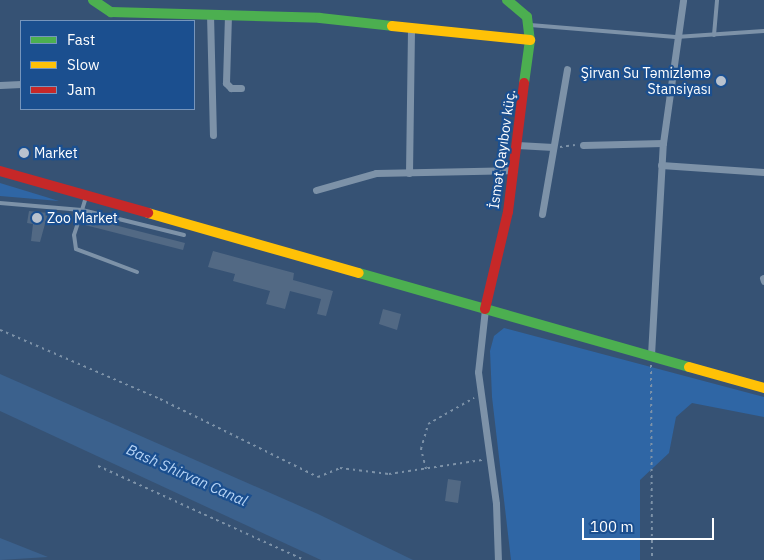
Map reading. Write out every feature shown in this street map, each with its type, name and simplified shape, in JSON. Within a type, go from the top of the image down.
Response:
[{"type":"main road","points":[[94,0],[111,12],[320,18],[530,40]]},
{"type":"main road","points":[[507,0],[530,26]]},
{"type":"main road","name":"İsmət Qayıbov küç.","points":[[485,309],[514,170],[530,40],[530,26]]},
{"type":"main road","points":[[0,171],[86,197],[764,388]]},
{"type":"street","points":[[651,355],[661,165],[676,37],[683,0]]},
{"type":"street","points":[[210,14],[213,135]]},
{"type":"street","points":[[228,15],[226,83],[231,88],[241,88]]},
{"type":"street","points":[[409,173],[411,29]]},
{"type":"street","points":[[542,214],[552,147],[567,69]]},
{"type":"street","points":[[0,85],[20,84]]},
{"type":"street","points":[[583,145],[663,143]]},
{"type":"street","points":[[517,146],[552,147]]},
{"type":"street","points":[[661,165],[764,172]]},
{"type":"street","points":[[316,190],[352,177],[409,173],[514,170]]},
{"type":"street","points":[[485,309],[479,346],[480,394],[489,459],[498,560]]},
{"type":"lane","points":[[714,34],[717,0]]},
{"type":"lane","points":[[530,26],[676,37],[764,31]]},
{"type":"lane","points":[[86,197],[74,235],[76,249],[137,272]]},
{"type":"lane","points":[[0,203],[82,210],[184,235]]},
{"type":"path","points":[[552,147],[583,145]]},
{"type":"path","points":[[0,330],[160,399],[318,477],[340,468],[389,474],[489,459]]},
{"type":"path","points":[[651,355],[652,560]]},
{"type":"path","points":[[426,469],[421,449],[428,424],[480,394]]},
{"type":"path","points":[[98,466],[304,560]]},
{"type":"shaded area","points":[[0,183],[59,201],[0,196]]},
{"type":"shaded area","points":[[504,328],[764,397],[764,417],[692,403],[676,417],[669,453],[640,480],[640,560],[511,560],[492,397],[490,351],[494,336]]},
{"type":"water","name":"Bash Shirvan Canal","points":[[0,374],[318,514],[413,560],[321,560],[0,411]]},
{"type":"water","points":[[0,538],[48,557],[0,560]]},
{"type":"building","points":[[29,211],[48,213],[40,242],[31,241],[33,224],[27,223]]},
{"type":"building","points":[[87,218],[185,243],[183,250],[85,225]]},
{"type":"building","points":[[213,251],[294,273],[293,280],[333,291],[326,316],[317,314],[321,299],[290,291],[285,309],[266,304],[270,291],[233,281],[235,274],[208,267]]},
{"type":"building","points":[[383,309],[401,314],[397,330],[379,324]]},
{"type":"building","points":[[448,479],[461,481],[458,503],[445,501]]},
{"type":"traffic: fast","points":[[93,0],[111,12],[320,18],[392,26]]},
{"type":"traffic: fast","points":[[507,0],[527,17],[530,40],[524,83]]},
{"type":"traffic: fast","points":[[359,273],[689,367]]},
{"type":"traffic: slow","points":[[392,26],[530,40]]},
{"type":"traffic: slow","points":[[148,213],[359,273]]},
{"type":"traffic: slow","points":[[689,367],[764,388]]},
{"type":"traffic: jam","points":[[485,309],[508,212],[524,83]]},
{"type":"traffic: jam","points":[[0,171],[148,213]]},
{"type":"place","name":"Şirvan Su Təmizləmə Stansiyası","points":[[721,81]]},
{"type":"place","name":"Market","points":[[24,153]]},
{"type":"place","name":"Zoo Market","points":[[37,218]]}]
